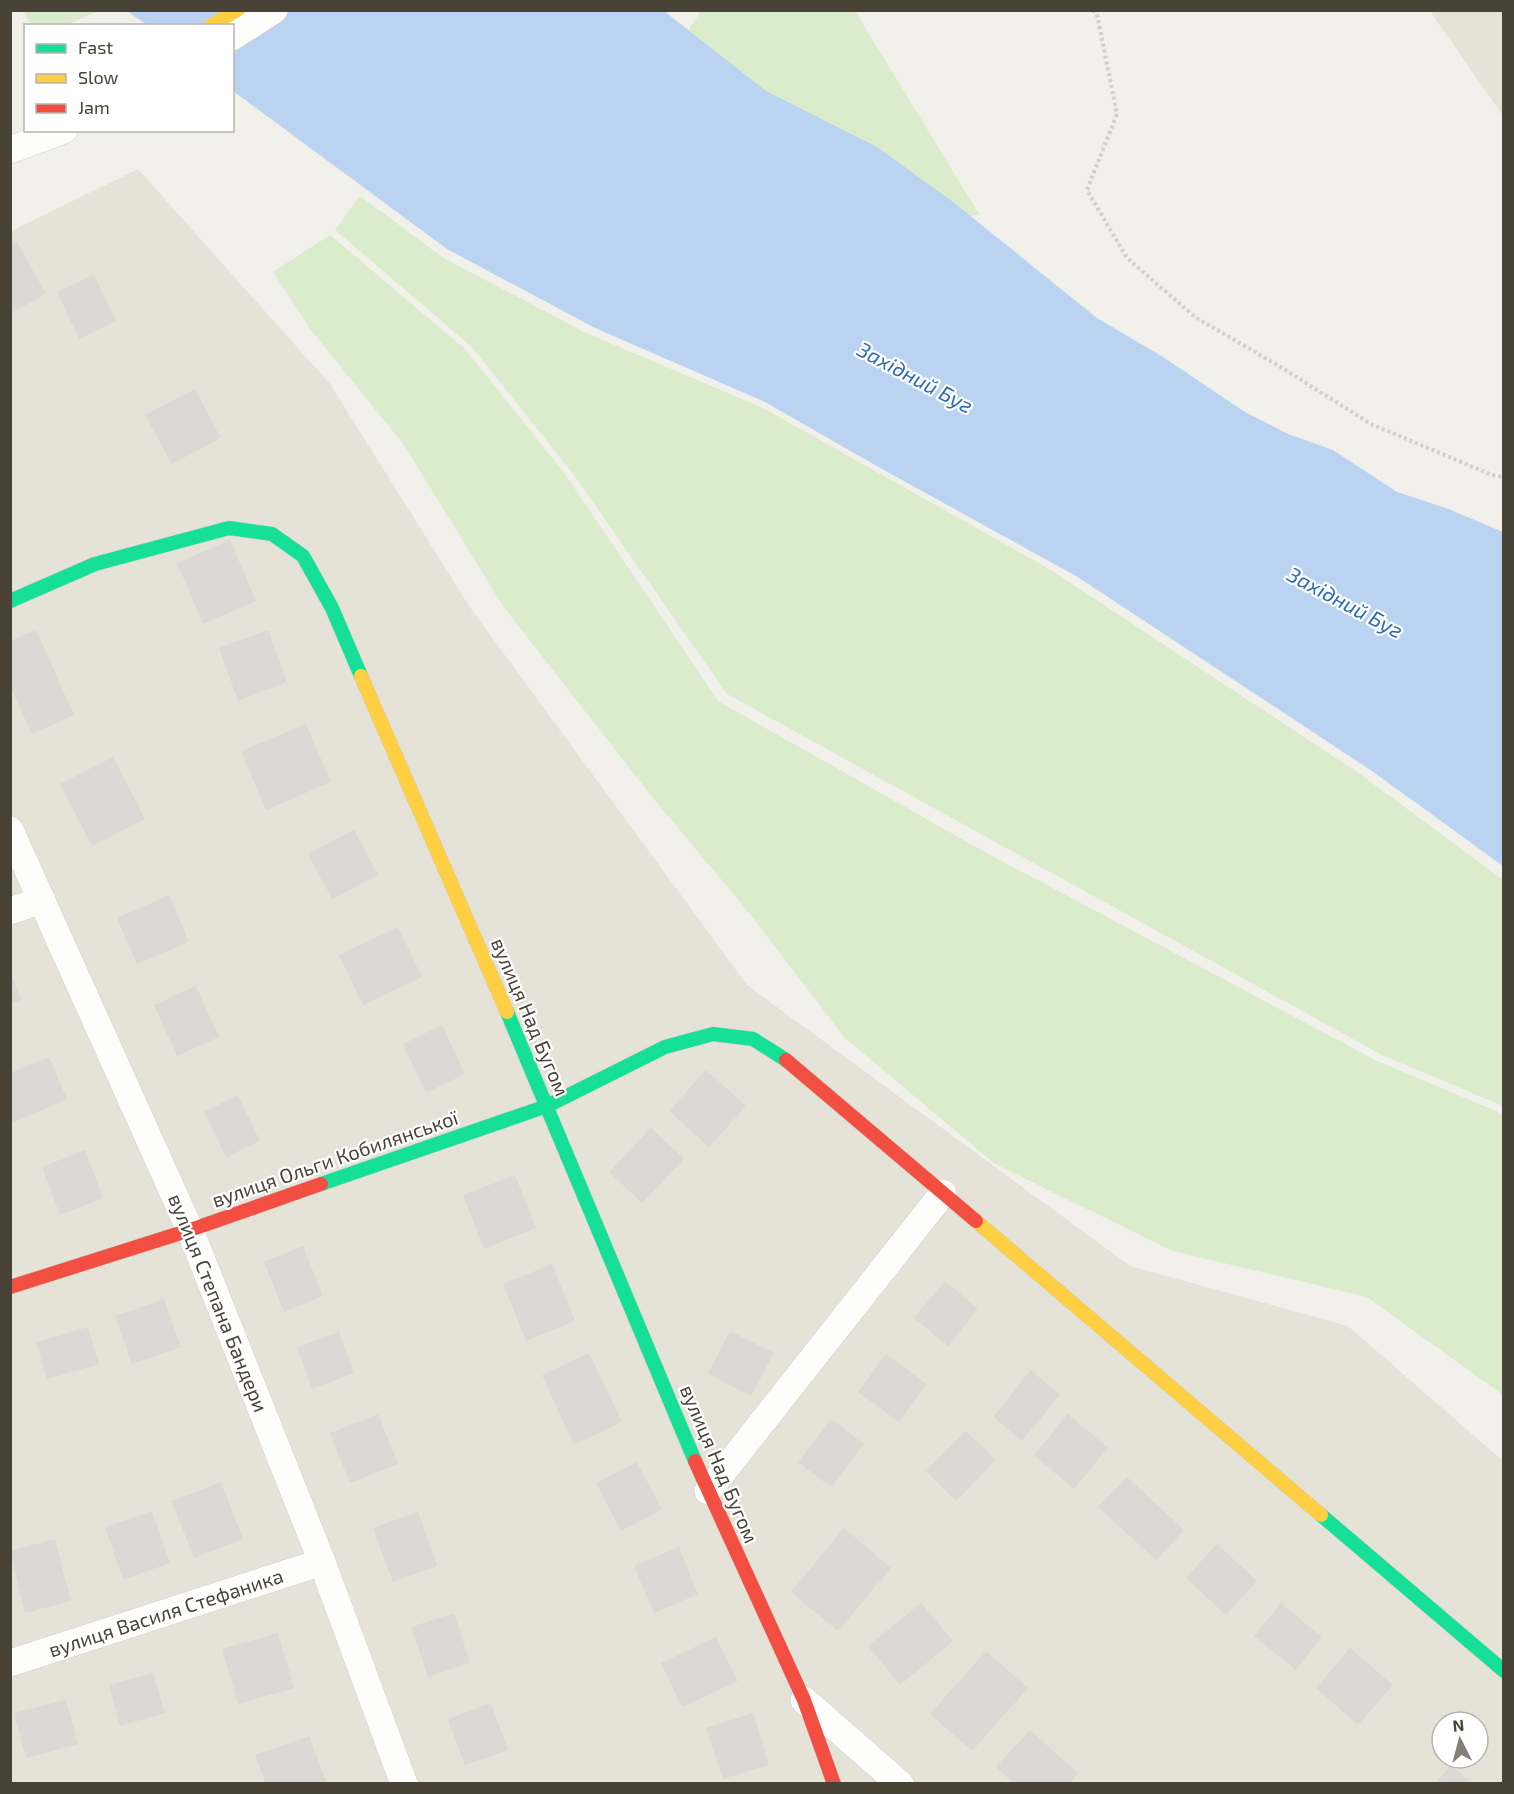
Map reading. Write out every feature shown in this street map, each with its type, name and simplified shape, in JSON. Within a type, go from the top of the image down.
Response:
[{"type":"street","points":[[214,24],[237,10]]},
{"type":"street","points":[[234,36],[274,10]]},
{"type":"street","points":[[10,139],[24,131]]},
{"type":"street","points":[[10,150],[59,132]]},
{"type":"street","name":"вулиця Над Бугом","points":[[10,601],[95,564],[229,528],[272,534],[303,556],[332,608],[548,1106],[708,1491],[804,1700],[834,1784]]},
{"type":"street","name":"вулиця Степана Бандери","points":[[10,830],[190,1230],[322,1562],[404,1784]]},
{"type":"street","points":[[10,910],[42,900]]},
{"type":"street","name":"вулиця Ольги Кобилянської","points":[[10,1287],[190,1230],[548,1106],[665,1047],[713,1035],[753,1039],[790,1062],[1503,1671]]},
{"type":"street","points":[[708,1491],[943,1193]]},
{"type":"street","name":"вулиця Василя Стефаника","points":[[10,1663],[322,1562]]},
{"type":"street","points":[[804,1700],[900,1784]]},
{"type":"path","points":[[1093,10],[1096,14],[1117,114],[1087,190],[1127,258],[1196,317],[1371,424],[1492,475],[1503,477]]},
{"type":"shaded area","points":[[1430,11],[1503,11],[1503,116]]},
{"type":"shaded area","points":[[138,169],[330,384],[469,606],[747,985],[1130,1266],[1348,1326],[1503,1461],[1503,1783],[11,1784],[11,231]]},
{"type":"green space","points":[[23,11],[99,11],[68,24],[30,24]]},
{"type":"green space","points":[[701,11],[855,11],[979,214],[930,229],[678,46]]},
{"type":"green space","points":[[360,196],[442,257],[584,332],[765,409],[1051,570],[1360,774],[1503,880],[1503,1106],[1382,1055],[727,694],[574,475],[472,347],[335,230]]},
{"type":"green space","points":[[330,235],[466,350],[565,474],[718,701],[983,851],[1375,1060],[1503,1114],[1503,1395],[1367,1297],[1173,1251],[995,1164],[844,1037],[750,914],[649,793],[503,606],[404,445],[311,330],[273,272]]},
{"type":"water","name":"Західний Буг","points":[[127,11],[664,11],[766,91],[877,147],[953,202],[1097,318],[1163,357],[1245,412],[1288,434],[1333,450],[1397,492],[1446,508],[1503,532],[1503,866],[1372,771],[1076,576],[765,402],[595,328],[447,249],[234,92],[234,24],[146,24]]},
{"type":"building","points":[[17,242],[46,294],[13,312],[10,309],[10,245]]},
{"type":"building","points":[[94,275],[116,321],[79,339],[57,292]]},
{"type":"building","points":[[195,389],[221,438],[172,464],[145,415]]},
{"type":"building","points":[[230,540],[256,601],[203,624],[177,563]]},
{"type":"building","points":[[36,630],[74,715],[32,734],[10,686],[10,641]]},
{"type":"building","points":[[268,630],[287,682],[238,701],[219,648]]},
{"type":"building","points":[[306,724],[331,782],[266,810],[241,751]]},
{"type":"building","points":[[113,757],[145,819],[92,846],[60,784]]},
{"type":"building","points":[[354,830],[378,875],[332,899],[308,854]]},
{"type":"building","points":[[169,895],[189,942],[137,964],[117,918]]},
{"type":"building","points":[[398,927],[422,977],[363,1005],[339,955]]},
{"type":"building","points":[[10,970],[21,1000],[10,1004]]},
{"type":"building","points":[[196,986],[219,1037],[177,1056],[154,1005]]},
{"type":"building","points":[[442,1025],[465,1074],[426,1093],[403,1044]]},
{"type":"building","points":[[49,1057],[67,1099],[10,1124],[10,1073]]},
{"type":"building","points":[[706,1070],[746,1106],[709,1147],[669,1111]]},
{"type":"building","points":[[238,1095],[260,1141],[226,1157],[204,1112]]},
{"type":"building","points":[[651,1128],[684,1159],[642,1203],[609,1172]]},
{"type":"building","points":[[85,1150],[103,1198],[60,1215],[42,1167]]},
{"type":"building","points":[[515,1175],[536,1228],[484,1249],[463,1195]]},
{"type":"building","points":[[303,1246],[323,1296],[284,1312],[264,1262]]},
{"type":"building","points":[[552,1264],[575,1321],[526,1341],[503,1284]]},
{"type":"building","points":[[945,1281],[978,1309],[948,1346],[914,1318]]},
{"type":"building","points":[[164,1299],[181,1347],[132,1364],[115,1316]]},
{"type":"building","points":[[88,1327],[99,1364],[47,1379],[36,1342]]},
{"type":"building","points":[[730,1331],[774,1353],[751,1396],[708,1374]]},
{"type":"building","points":[[339,1332],[354,1373],[312,1389],[297,1347]]},
{"type":"building","points":[[589,1353],[622,1422],[574,1445],[542,1375]]},
{"type":"building","points":[[886,1354],[927,1384],[899,1422],[858,1392]]},
{"type":"building","points":[[1031,1370],[1060,1395],[1022,1441],[993,1417]]},
{"type":"building","points":[[378,1414],[398,1464],[350,1483],[330,1433]]},
{"type":"building","points":[[1068,1414],[1108,1448],[1074,1489],[1034,1455]]},
{"type":"building","points":[[831,1419],[864,1444],[831,1487],[798,1462]]},
{"type":"building","points":[[966,1431],[996,1460],[956,1501],[926,1471]]},
{"type":"building","points":[[637,1462],[662,1510],[621,1531],[596,1483]]},
{"type":"building","points":[[1127,1477],[1184,1530],[1156,1560],[1098,1507]]},
{"type":"building","points":[[221,1482],[243,1539],[194,1558],[172,1501]]},
{"type":"building","points":[[152,1511],[170,1563],[123,1580],[105,1527]]},
{"type":"building","points":[[418,1512],[437,1566],[393,1582],[373,1528]]},
{"type":"building","points":[[844,1528],[891,1568],[838,1631],[791,1592]]},
{"type":"building","points":[[55,1539],[71,1601],[25,1613],[10,1551]]},
{"type":"building","points":[[1217,1544],[1257,1581],[1226,1615],[1186,1578]]},
{"type":"building","points":[[679,1547],[698,1594],[654,1613],[634,1566]]},
{"type":"building","points":[[921,1603],[953,1641],[900,1685],[868,1646]]},
{"type":"building","points":[[1281,1603],[1322,1637],[1296,1670],[1254,1636]]},
{"type":"building","points":[[454,1613],[470,1663],[428,1677],[411,1627]]},
{"type":"building","points":[[278,1633],[294,1688],[238,1704],[222,1649]]},
{"type":"building","points":[[716,1637],[738,1681],[682,1707],[661,1663]]},
{"type":"building","points":[[1350,1648],[1393,1685],[1358,1725],[1316,1688]]},
{"type":"building","points":[[986,1651],[1028,1688],[972,1751],[930,1714]]},
{"type":"building","points":[[153,1673],[165,1713],[120,1726],[109,1685]]},
{"type":"building","points":[[66,1700],[78,1744],[26,1758],[14,1713]]},
{"type":"building","points":[[491,1703],[508,1750],[465,1765],[448,1719]]},
{"type":"building","points":[[753,1713],[769,1765],[723,1779],[706,1728]]},
{"type":"building","points":[[1030,1730],[1078,1773],[1069,1784],[1014,1784],[996,1767]]},
{"type":"building","points":[[309,1736],[327,1784],[266,1784],[255,1755]]},
{"type":"building","points":[[1447,1770],[1457,1770],[1472,1784],[1435,1784]]},
{"type":"traffic: fast","points":[[10,601],[95,564],[229,528],[272,534],[303,556],[332,608],[361,676]]},
{"type":"traffic: fast","points":[[507,1012],[695,1461]]},
{"type":"traffic: fast","points":[[321,1184],[547,1106],[665,1047],[713,1034],[753,1039],[786,1060]]},
{"type":"traffic: fast","points":[[1321,1515],[1504,1671]]},
{"type":"traffic: slow","points":[[214,24],[237,10]]},
{"type":"traffic: slow","points":[[361,676],[507,1012]]},
{"type":"traffic: slow","points":[[976,1221],[1321,1515]]},
{"type":"traffic: jam","points":[[786,1060],[976,1221]]},
{"type":"traffic: jam","points":[[10,1287],[190,1230],[321,1184]]},
{"type":"traffic: jam","points":[[695,1461],[804,1700],[834,1784]]}]
